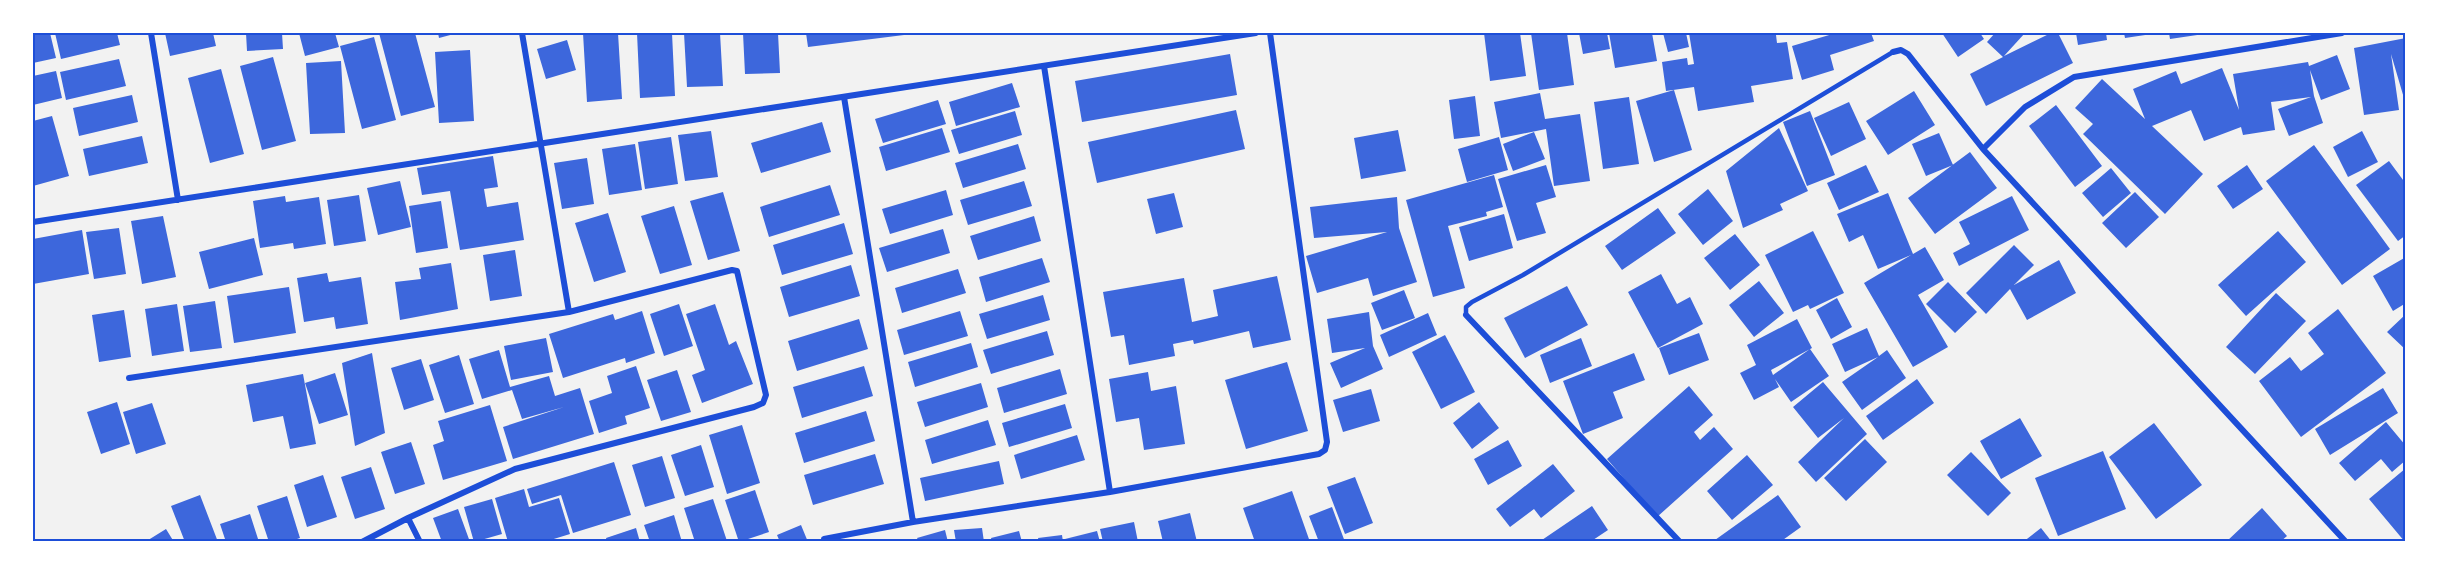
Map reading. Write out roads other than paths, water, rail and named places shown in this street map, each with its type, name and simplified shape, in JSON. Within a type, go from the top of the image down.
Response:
[{"type":"street","points":[[151,33],[178,200]]},
{"type":"street","points":[[522,33],[569,312]]},
{"type":"street","points":[[33,222],[1256,33]]},
{"type":"street","points":[[824,539],[913,522],[1110,492],[1319,454],[1325,450],[1327,442],[1270,33]]},
{"type":"street","points":[[1983,149],[2025,106],[2074,77],[2342,33]]},
{"type":"street","points":[[1893,52],[1900,50],[1908,54],[1983,149],[2346,542]]},
{"type":"street","points":[[1044,66],[1110,492]]},
{"type":"street","points":[[844,97],[913,522]]},
{"type":"street","points":[[129,378],[569,312],[732,270],[737,272],[766,395],[763,402],[754,407],[515,469],[408,518],[362,542]]},
{"type":"street","points":[[1466,315],[1680,542]]},
{"type":"street","points":[[408,518],[420,542]]},
{"type":"lane","points":[[1466,315],[1466,307],[1472,302],[1523,275],[1893,52]]}]
